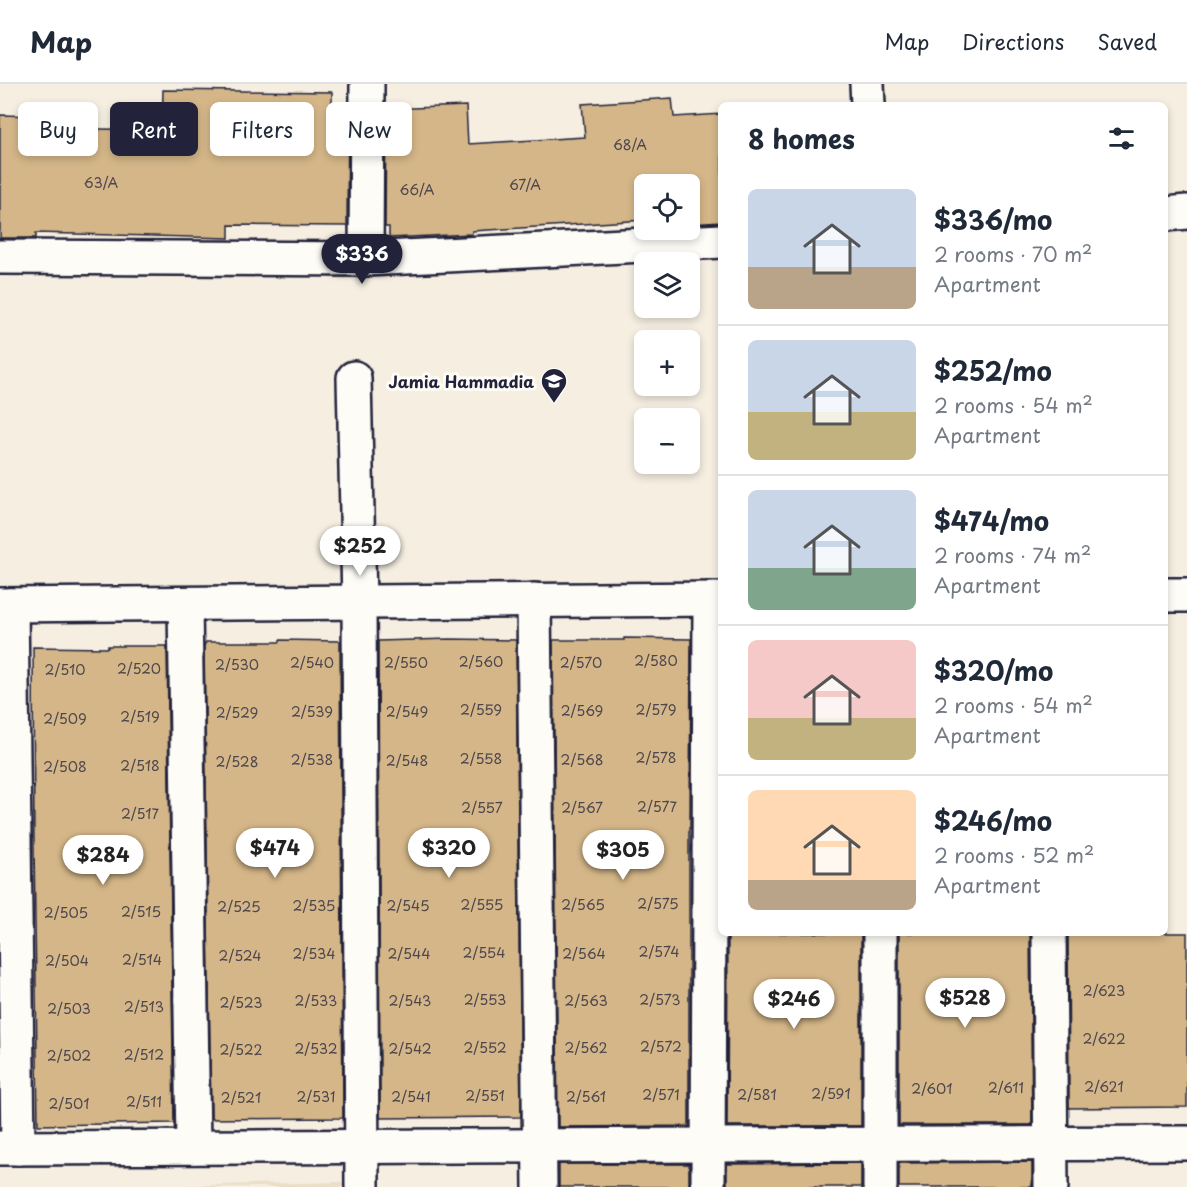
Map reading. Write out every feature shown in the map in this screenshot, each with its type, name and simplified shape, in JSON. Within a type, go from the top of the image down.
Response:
[{"type":"street","points":[[366,259],[367,84]]},
{"type":"street","points":[[867,84],[868,102]]},
{"type":"street","points":[[1168,214],[1187,212]]},
{"type":"street","points":[[0,257],[366,259],[718,241]]},
{"type":"street","points":[[354,378],[359,602],[362,1187]]},
{"type":"street","points":[[1168,595],[1187,595]]},
{"type":"street","points":[[708,1187],[708,1144],[716,599],[6,605],[9,1148],[708,1144],[1187,1143]]},
{"type":"street","points":[[534,600],[540,1187]]},
{"type":"street","points":[[185,604],[193,1147]]},
{"type":"street","points":[[880,936],[880,1187]]},
{"type":"street","points":[[1049,936],[1051,1187]]},
{"type":"shaded area","points":[[346,1182],[346,1187],[135,1187]]},
{"type":"building","points":[[163,90],[332,92],[332,102],[326,102],[326,156],[348,156],[347,226],[229,225],[229,238],[36,233],[36,238],[0,238],[0,115],[18,115],[18,156],[98,156],[98,129],[110,129],[110,156],[198,156],[198,102],[163,102]]},
{"type":"building","points":[[672,98],[674,117],[718,114],[718,222],[700,223],[700,174],[634,174],[634,221],[472,231],[472,234],[389,238],[389,227],[385,227],[386,156],[412,156],[412,108],[466,106],[468,144],[585,137],[582,104]]},
{"type":"building","points":[[624,638],[691,639],[689,1126],[558,1127],[553,640],[624,640]]},
{"type":"building","points":[[280,640],[340,641],[343,1118],[211,1119],[204,646],[206,642],[280,642]]},
{"type":"building","points":[[516,640],[521,1117],[380,1118],[378,641]]},
{"type":"building","points":[[108,646],[167,646],[174,1123],[38,1125],[33,647],[108,648]]},
{"type":"building","points":[[1168,933],[1187,933],[1187,1107],[1069,1108],[1068,936],[1168,936]]},
{"type":"building","points":[[728,936],[861,936],[861,1126],[727,1126]]},
{"type":"building","points":[[899,936],[1030,936],[1032,1125],[899,1125]]},
{"type":"building","points":[[1032,1162],[1032,1187],[899,1187],[899,1163]]},
{"type":"building","points":[[861,1163],[861,1187],[727,1187],[727,1164]]},
{"type":"building","points":[[559,1164],[689,1164],[689,1187],[559,1187]]},
{"type":"place","name":"Jamia Hammadia","points":[[554,404]]}]
